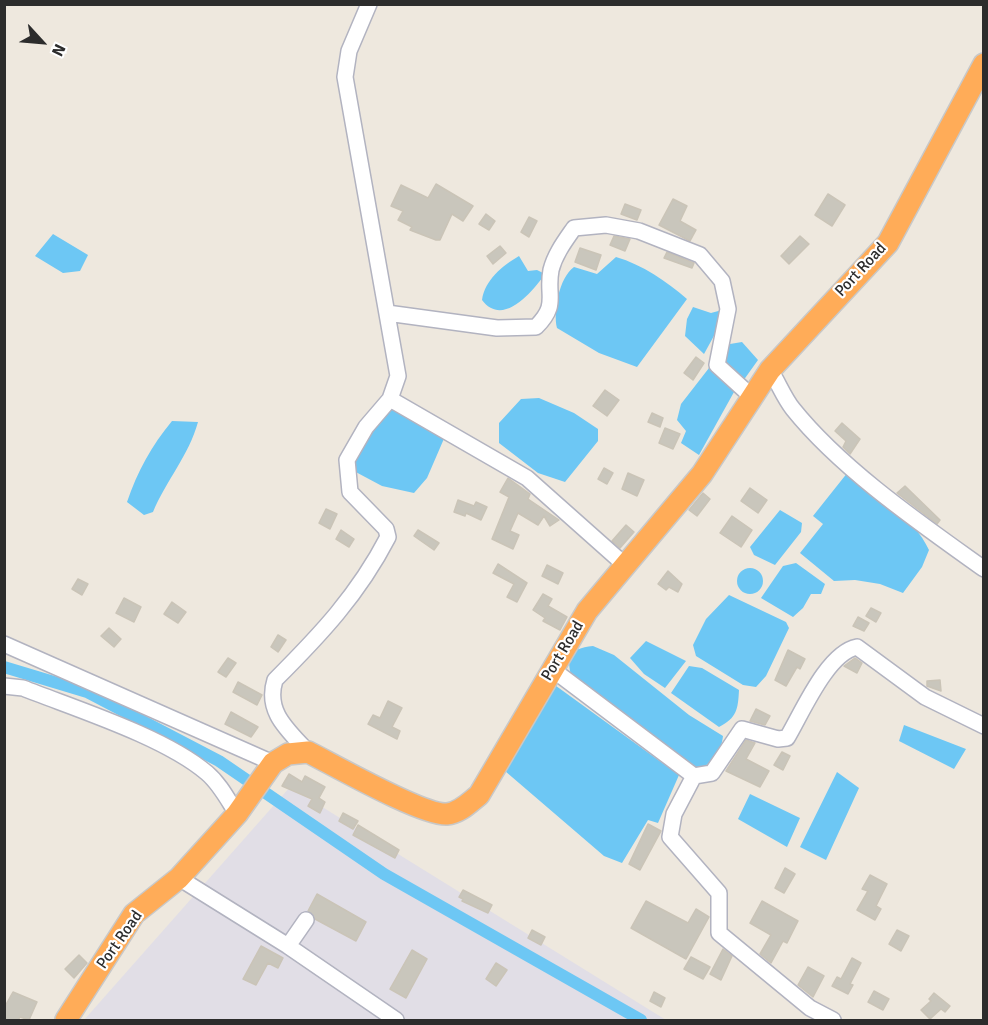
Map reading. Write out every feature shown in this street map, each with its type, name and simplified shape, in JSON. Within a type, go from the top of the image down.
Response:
[{"type":"highway","name":"Port Road","points":[[308,752],[424,809],[447,814],[461,809],[479,795],[587,611],[702,474],[770,369],[888,243],[984,64]]},
{"type":"highway","points":[[270,768],[288,754],[308,752]]},
{"type":"highway","name":"Port Road","points":[[66,1020],[134,914],[178,878],[239,810],[270,768]]},
{"type":"street","points":[[308,752],[276,716],[271,693],[275,680],[331,624],[370,572],[388,537],[386,528],[350,492],[347,460],[366,427],[390,399],[398,376],[345,77],[349,51],[369,4]]},
{"type":"street","points":[[387,313],[497,328],[536,327],[546,317],[552,304],[551,271],[560,248],[574,228],[606,225],[639,231],[700,255],[722,281],[728,309],[717,365],[751,396]]},
{"type":"street","points":[[770,369],[791,407],[810,429],[873,485],[984,569]]},
{"type":"street","points":[[390,399],[527,478],[626,566]]},
{"type":"street","points":[[4,644],[270,768]]},
{"type":"street","points":[[552,669],[694,776],[712,773],[742,729],[777,739],[787,738],[829,668],[841,653],[857,647],[925,697],[984,726]]},
{"type":"street","points":[[4,686],[23,688],[160,743],[206,772],[239,810]]},
{"type":"street","points":[[694,776],[674,814],[670,837],[719,893],[719,933],[810,1008],[833,1020]]},
{"type":"street","points":[[178,878],[288,946],[396,1020]]},
{"type":"street","points":[[288,946],[306,920]]},
{"type":"shaded area","points":[[290,787],[666,1020],[84,1020]]},
{"type":"water","points":[[53,234],[88,255],[80,271],[63,273],[35,256]]},
{"type":"water","points":[[519,256],[528,271],[537,270],[545,274],[517,304],[508,309],[490,308],[482,300],[487,286],[506,264]]},
{"type":"water","points":[[616,257],[654,274],[687,299],[637,367],[599,353],[557,328],[558,295],[569,272],[574,267],[597,274]]},
{"type":"water","points":[[693,307],[711,313],[722,310],[721,323],[704,354],[685,336],[687,319]]},
{"type":"water","points":[[742,342],[758,360],[743,381],[723,363],[722,353],[730,344]]},
{"type":"water","points":[[709,368],[727,379],[734,392],[699,455],[681,443],[686,431],[677,420],[681,404]]},
{"type":"water","points":[[539,398],[574,413],[598,429],[598,441],[565,482],[538,473],[499,443],[499,423],[521,399]]},
{"type":"water","points":[[392,405],[446,434],[427,478],[414,493],[382,486],[352,470],[351,457]]},
{"type":"water","points":[[172,421],[198,422],[189,446],[153,512],[144,515],[127,502],[146,459]]},
{"type":"water","points":[[848,472],[904,517],[914,527],[929,550],[922,567],[903,593],[880,584],[855,580],[834,581],[800,553],[823,524],[813,516]]},
{"type":"water","points":[[780,510],[802,523],[801,532],[775,565],[754,555],[750,547]]},
{"type":"water","points":[[796,563],[825,584],[821,594],[811,594],[803,608],[793,617],[761,598],[783,566]]},
{"type":"water","points":[[750,568],[759,572],[763,581],[759,590],[750,594],[741,590],[737,581],[741,572]]},
{"type":"water","points":[[729,595],[786,622],[789,628],[766,676],[756,687],[743,685],[696,656],[693,645],[706,619]]},
{"type":"water","points":[[646,641],[686,661],[665,688],[644,674],[630,658]]},
{"type":"water","points":[[593,646],[614,655],[689,715],[723,736],[719,752],[713,759],[700,770],[676,757],[572,679],[569,665],[571,655],[578,649]]},
{"type":"water","points":[[689,666],[702,668],[739,690],[738,703],[733,716],[719,727],[671,693]]},
{"type":"water","points":[[552,683],[679,775],[658,823],[648,820],[622,863],[604,856],[505,771]]},
{"type":"water","points":[[904,725],[966,749],[954,769],[899,741]]},
{"type":"water","points":[[837,772],[859,788],[826,860],[800,847]]},
{"type":"water","points":[[750,794],[800,818],[787,847],[738,819]]},
{"type":"building","points":[[436,184],[473,206],[463,221],[452,214],[440,240],[410,230],[412,227],[398,220],[403,211],[391,206],[401,185],[428,198]]},
{"type":"building","points":[[828,194],[845,205],[832,226],[815,215]]},
{"type":"building","points":[[673,199],[687,206],[680,221],[696,230],[690,241],[659,225]]},
{"type":"building","points":[[625,204],[641,210],[637,220],[621,214]]},
{"type":"building","points":[[486,214],[495,221],[489,230],[479,224]]},
{"type":"building","points":[[529,217],[537,221],[529,237],[521,232]]},
{"type":"building","points":[[614,236],[630,239],[625,251],[610,245]]},
{"type":"building","points":[[800,236],[809,244],[789,264],[781,256]]},
{"type":"building","points":[[500,246],[506,253],[493,264],[487,256]]},
{"type":"building","points":[[580,248],[601,255],[596,270],[575,262]]},
{"type":"building","points":[[667,252],[694,263],[692,268],[664,258]]},
{"type":"building","points":[[696,357],[704,363],[693,380],[684,373]]},
{"type":"building","points":[[605,390],[619,400],[607,416],[593,406]]},
{"type":"building","points":[[652,413],[663,418],[660,427],[648,422]]},
{"type":"building","points":[[842,423],[860,439],[850,454],[843,447],[846,441],[835,431]]},
{"type":"building","points":[[665,428],[680,434],[673,449],[659,443]]},
{"type":"building","points":[[604,468],[613,473],[607,484],[598,479]]},
{"type":"building","points":[[628,473],[644,480],[637,496],[622,489]]},
{"type":"building","points":[[508,478],[530,494],[528,499],[559,520],[550,526],[544,516],[538,525],[518,513],[510,531],[519,535],[513,549],[492,539],[509,497],[500,492]]},
{"type":"building","points":[[905,486],[940,520],[937,524],[897,493]]},
{"type":"building","points":[[750,488],[767,500],[758,513],[741,501]]},
{"type":"building","points":[[703,493],[710,499],[697,516],[689,510]]},
{"type":"building","points":[[458,500],[474,506],[476,502],[487,507],[481,520],[466,513],[465,516],[454,512]]},
{"type":"building","points":[[326,509],[337,514],[330,529],[319,523]]},
{"type":"building","points":[[732,516],[752,530],[741,547],[720,533]]},
{"type":"building","points":[[626,525],[634,532],[620,548],[612,541]]},
{"type":"building","points":[[341,530],[354,539],[349,547],[336,539]]},
{"type":"building","points":[[418,530],[439,543],[434,550],[414,536]]},
{"type":"building","points":[[498,564],[527,583],[517,602],[507,597],[514,584],[493,573]]},
{"type":"building","points":[[547,565],[563,573],[558,584],[542,576]]},
{"type":"building","points":[[668,571],[682,584],[678,592],[669,587],[666,590],[658,584]]},
{"type":"building","points":[[78,579],[88,584],[82,595],[72,589]]},
{"type":"building","points":[[543,594],[552,599],[548,606],[567,617],[560,630],[543,621],[545,618],[533,610]]},
{"type":"building","points":[[124,598],[141,607],[134,622],[116,613]]},
{"type":"building","points":[[172,602],[186,612],[178,623],[164,614]]},
{"type":"building","points":[[871,608],[881,613],[876,622],[866,616]]},
{"type":"building","points":[[858,617],[869,623],[864,631],[853,626]]},
{"type":"building","points":[[109,628],[121,639],[114,647],[101,636]]},
{"type":"building","points":[[278,635],[286,640],[278,652],[271,647]]},
{"type":"building","points":[[788,650],[805,659],[800,669],[797,667],[786,686],[775,680]]},
{"type":"building","points":[[228,658],[236,663],[226,677],[218,672]]},
{"type":"building","points":[[855,658],[862,663],[857,673],[844,666]]},
{"type":"building","points":[[940,680],[941,691],[927,686],[927,681]]},
{"type":"building","points":[[238,682],[262,695],[257,705],[233,692]]},
{"type":"building","points":[[388,701],[402,708],[392,727],[400,731],[397,739],[368,724],[373,715],[380,718]]},
{"type":"building","points":[[756,709],[770,716],[765,725],[750,721]]},
{"type":"building","points":[[231,712],[258,727],[251,737],[225,724]]},
{"type":"building","points":[[746,740],[755,743],[746,759],[769,771],[760,787],[726,771]]},
{"type":"building","points":[[782,752],[790,756],[783,770],[774,765]]},
{"type":"building","points":[[289,774],[302,782],[305,776],[325,787],[319,798],[325,802],[320,813],[308,806],[312,799],[282,786]]},
{"type":"building","points":[[343,813],[358,821],[353,829],[339,821]]},
{"type":"building","points":[[648,824],[661,831],[640,870],[629,864]]},
{"type":"building","points":[[358,825],[399,850],[395,858],[353,835]]},
{"type":"building","points":[[785,868],[795,874],[784,893],[775,888]]},
{"type":"building","points":[[870,875],[887,884],[876,906],[881,909],[875,920],[857,910],[868,891],[862,889]]},
{"type":"building","points":[[463,890],[492,905],[488,913],[462,901],[463,899],[459,897]]},
{"type":"building","points":[[317,894],[366,922],[356,941],[315,919],[308,911]]},
{"type":"building","points":[[646,901],[688,923],[696,909],[709,917],[686,959],[631,928]]},
{"type":"building","points":[[762,901],[798,921],[787,943],[783,941],[771,963],[760,954],[771,935],[750,923]]},
{"type":"building","points":[[532,930],[545,937],[541,945],[528,938]]},
{"type":"building","points":[[897,930],[909,936],[901,951],[889,944]]},
{"type":"building","points":[[261,946],[283,958],[278,968],[268,963],[256,985],[243,979]]},
{"type":"building","points":[[723,949],[732,956],[721,980],[710,974]]},
{"type":"building","points":[[412,950],[427,959],[406,998],[390,989]]},
{"type":"building","points":[[79,955],[87,963],[74,978],[65,969]]},
{"type":"building","points":[[691,957],[710,967],[703,979],[684,969]]},
{"type":"building","points":[[852,958],[861,963],[850,984],[853,985],[848,994],[832,986],[837,977],[841,979]]},
{"type":"building","points":[[496,963],[507,970],[496,986],[486,979]]},
{"type":"building","points":[[808,967],[824,976],[813,997],[798,985]]},
{"type":"building","points":[[874,991],[889,999],[883,1010],[868,1002]]},
{"type":"building","points":[[13,992],[37,1002],[29,1020],[20,1017],[18,1020],[4,1020],[4,1008]]},
{"type":"building","points":[[654,992],[665,998],[661,1007],[650,1001]]},
{"type":"building","points":[[934,993],[950,1006],[945,1012],[941,1009],[930,1019],[921,1010],[931,1001],[929,999]]},
{"type":"waterway","points":[[4,667],[87,692],[219,761],[384,874],[641,1020]]}]
